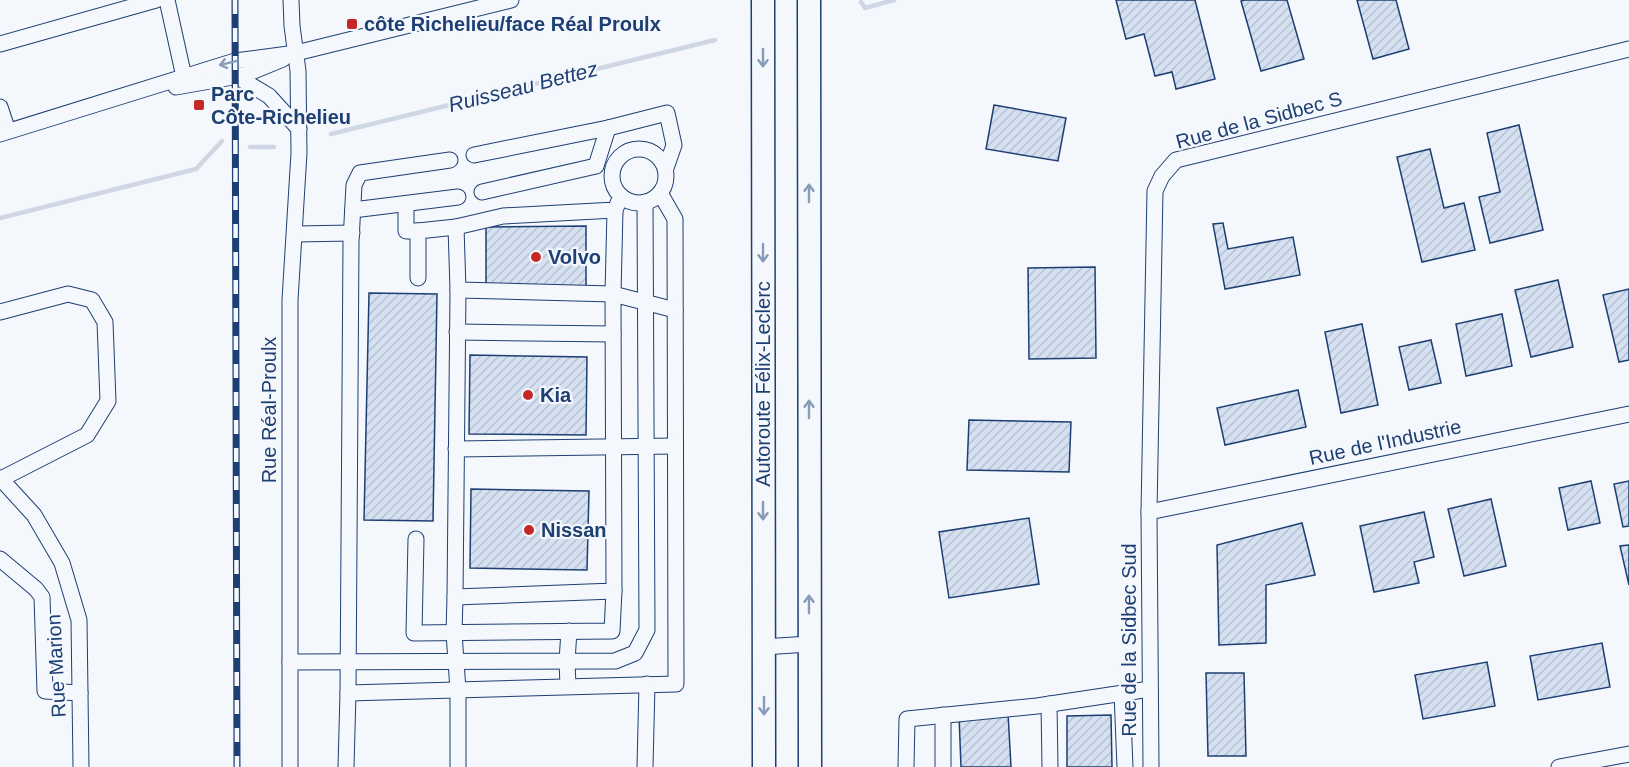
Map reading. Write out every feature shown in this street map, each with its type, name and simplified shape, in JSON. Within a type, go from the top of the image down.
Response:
[{"type":"highway","name":"Autoroute Félix-Leclerc","points":[[763,0],[764,767]]},
{"type":"highway","points":[[809,0],[810,767]]},
{"type":"street","points":[[0,44],[156,0]]},
{"type":"street","points":[[167,0],[184,77]]},
{"type":"street","name":"Rue Réal-Proulx","points":[[290,767],[290,309],[298,186],[299,129],[297,53],[292,26],[291,0]]},
{"type":"street","points":[[0,108],[4,133],[146,91],[236,61],[297,53],[511,0]]},
{"type":"street","name":"Rue de la Sidbec S","points":[[1149,512],[1155,191],[1162,176],[1176,160],[1629,49]]},
{"type":"street","points":[[146,91],[254,72],[297,53]]},
{"type":"street","points":[[236,76],[269,96],[299,129]]},
{"type":"street","points":[[406,204],[406,231],[418,231],[456,227],[503,216],[628,201],[645,202],[660,193],[667,178],[666,168],[674,145],[667,113],[608,128],[474,155]]},
{"type":"street","points":[[482,192],[596,166],[608,128]]},
{"type":"street","points":[[416,539],[414,633],[612,631],[614,294],[618,203],[613,171],[621,155],[629,151],[647,150],[655,153],[666,168]]},
{"type":"street","points":[[346,767],[354,185],[360,173],[450,160]]},
{"type":"street","points":[[348,693],[676,684],[675,219],[660,193]]},
{"type":"street","points":[[353,210],[458,197]]},
{"type":"street","points":[[290,662],[612,661],[635,654],[647,630],[645,202]]},
{"type":"street","points":[[456,227],[458,290],[454,633],[458,690],[458,767]]},
{"type":"street","points":[[418,231],[418,278]]},
{"type":"street","points":[[295,234],[352,233]]},
{"type":"street","points":[[458,290],[614,294],[675,310]]},
{"type":"street","points":[[0,312],[68,294],[92,300],[105,322],[108,401],[87,435],[0,479]]},
{"type":"street","points":[[457,332],[614,334]]},
{"type":"street","name":"Rue de l'Industrie","points":[[1149,512],[1629,414]]},
{"type":"street","points":[[456,450],[675,446]]},
{"type":"street","name":"Rue Marion","points":[[0,479],[34,515],[62,563],[79,620],[81,767]]},
{"type":"street","name":"Rue de la Sidbec Sud","points":[[1149,512],[1150,767]]},
{"type":"street","points":[[0,560],[36,589],[42,597],[45,691],[80,693]]},
{"type":"street","points":[[455,597],[614,591]]},
{"type":"street","points":[[568,687],[569,631]]},
{"type":"street","points":[[764,647],[809,644]]},
{"type":"street","points":[[612,661],[624,685]]},
{"type":"street","points":[[645,767],[646,684]]},
{"type":"street","points":[[906,767],[907,719],[1049,704],[1150,689]]},
{"type":"street","points":[[1122,693],[1125,767]]},
{"type":"street","points":[[1049,704],[1050,767]]},
{"type":"street","points":[[943,716],[943,767]]},
{"type":"street","points":[[1559,767],[1629,754]]},
{"type":"building","points":[[1116,0],[1195,0],[1215,79],[1176,89],[1172,72],[1155,76],[1144,34],[1126,39]]},
{"type":"building","points":[[1287,0],[1304,59],[1261,71],[1241,1]]},
{"type":"building","points":[[1357,0],[1396,0],[1409,49],[1373,59]]},
{"type":"building","points":[[994,105],[1066,118],[1058,161],[986,149]]},
{"type":"building","points":[[1519,125],[1543,230],[1490,243],[1479,197],[1500,192],[1487,133]]},
{"type":"building","points":[[1430,149],[1444,208],[1464,203],[1475,250],[1422,262],[1397,157]]},
{"type":"building","points":[[1223,223],[1228,249],[1293,237],[1300,275],[1225,289],[1213,224]]},
{"type":"building","name":"Volvo","points":[[586,226],[586,288],[486,289],[486,227]]},
{"type":"building","points":[[1095,267],[1096,358],[1029,359],[1028,268]]},
{"type":"building","points":[[1558,280],[1573,347],[1531,357],[1515,290]]},
{"type":"building","points":[[1629,289],[1629,360],[1619,362],[1603,295]]},
{"type":"building","points":[[369,293],[437,294],[433,521],[364,520]]},
{"type":"building","points":[[1502,314],[1512,366],[1466,376],[1456,324]]},
{"type":"building","points":[[1362,324],[1378,405],[1341,413],[1325,332]]},
{"type":"building","points":[[1431,340],[1441,383],[1409,390],[1399,347]]},
{"type":"building","name":"Kia","points":[[470,355],[587,357],[586,435],[469,434]]},
{"type":"building","points":[[1298,390],[1306,427],[1225,445],[1217,408]]},
{"type":"building","points":[[969,420],[1071,422],[1069,472],[967,470]]},
{"type":"building","points":[[1591,481],[1600,523],[1568,530],[1559,488]]},
{"type":"building","points":[[1629,481],[1629,526],[1623,527],[1614,484]]},
{"type":"building","name":"Nissan","points":[[471,489],[589,491],[587,570],[470,568]]},
{"type":"building","points":[[1491,499],[1506,566],[1464,576],[1448,509]]},
{"type":"building","points":[[1424,512],[1434,557],[1414,562],[1419,583],[1374,592],[1360,526]]},
{"type":"building","points":[[1029,518],[1039,584],[949,598],[939,532]]},
{"type":"building","points":[[1302,523],[1315,575],[1266,585],[1266,643],[1219,645],[1217,545]]},
{"type":"building","points":[[1629,545],[1629,585],[1620,546]]},
{"type":"building","points":[[1602,643],[1610,687],[1538,700],[1530,656]]},
{"type":"building","points":[[1487,662],[1495,706],[1423,719],[1415,675]]},
{"type":"building","points":[[1206,673],[1244,673],[1246,756],[1208,756]]},
{"type":"building","points":[[1008,713],[1011,767],[961,767],[959,715]]},
{"type":"building","points":[[1111,715],[1112,767],[1067,767],[1067,716]]},
{"type":"waterway","name":"Ruisseau Bettez","points":[[861,2],[865,8],[894,0]]},
{"type":"waterway","name":"Ruisseau Bettez","points":[[331,134],[715,40]]},
{"type":"waterway","name":"Ruisseau Bettez","points":[[0,218],[196,169],[222,141]]},
{"type":"waterway","name":"Ruisseau Bettez","points":[[250,147],[274,147]]},
{"type":"railway","points":[[235,0],[237,767]]},
{"type":"place","name":"côte Richelieu/face Réal Proulx","points":[[352,24]]},
{"type":"place","name":"Parc Côte-Richelieu","points":[[199,105]]},
{"type":"place","name":"Volvo","points":[[536,257]]},
{"type":"place","name":"Kia","points":[[528,395]]},
{"type":"place","name":"Nissan","points":[[529,530]]}]
